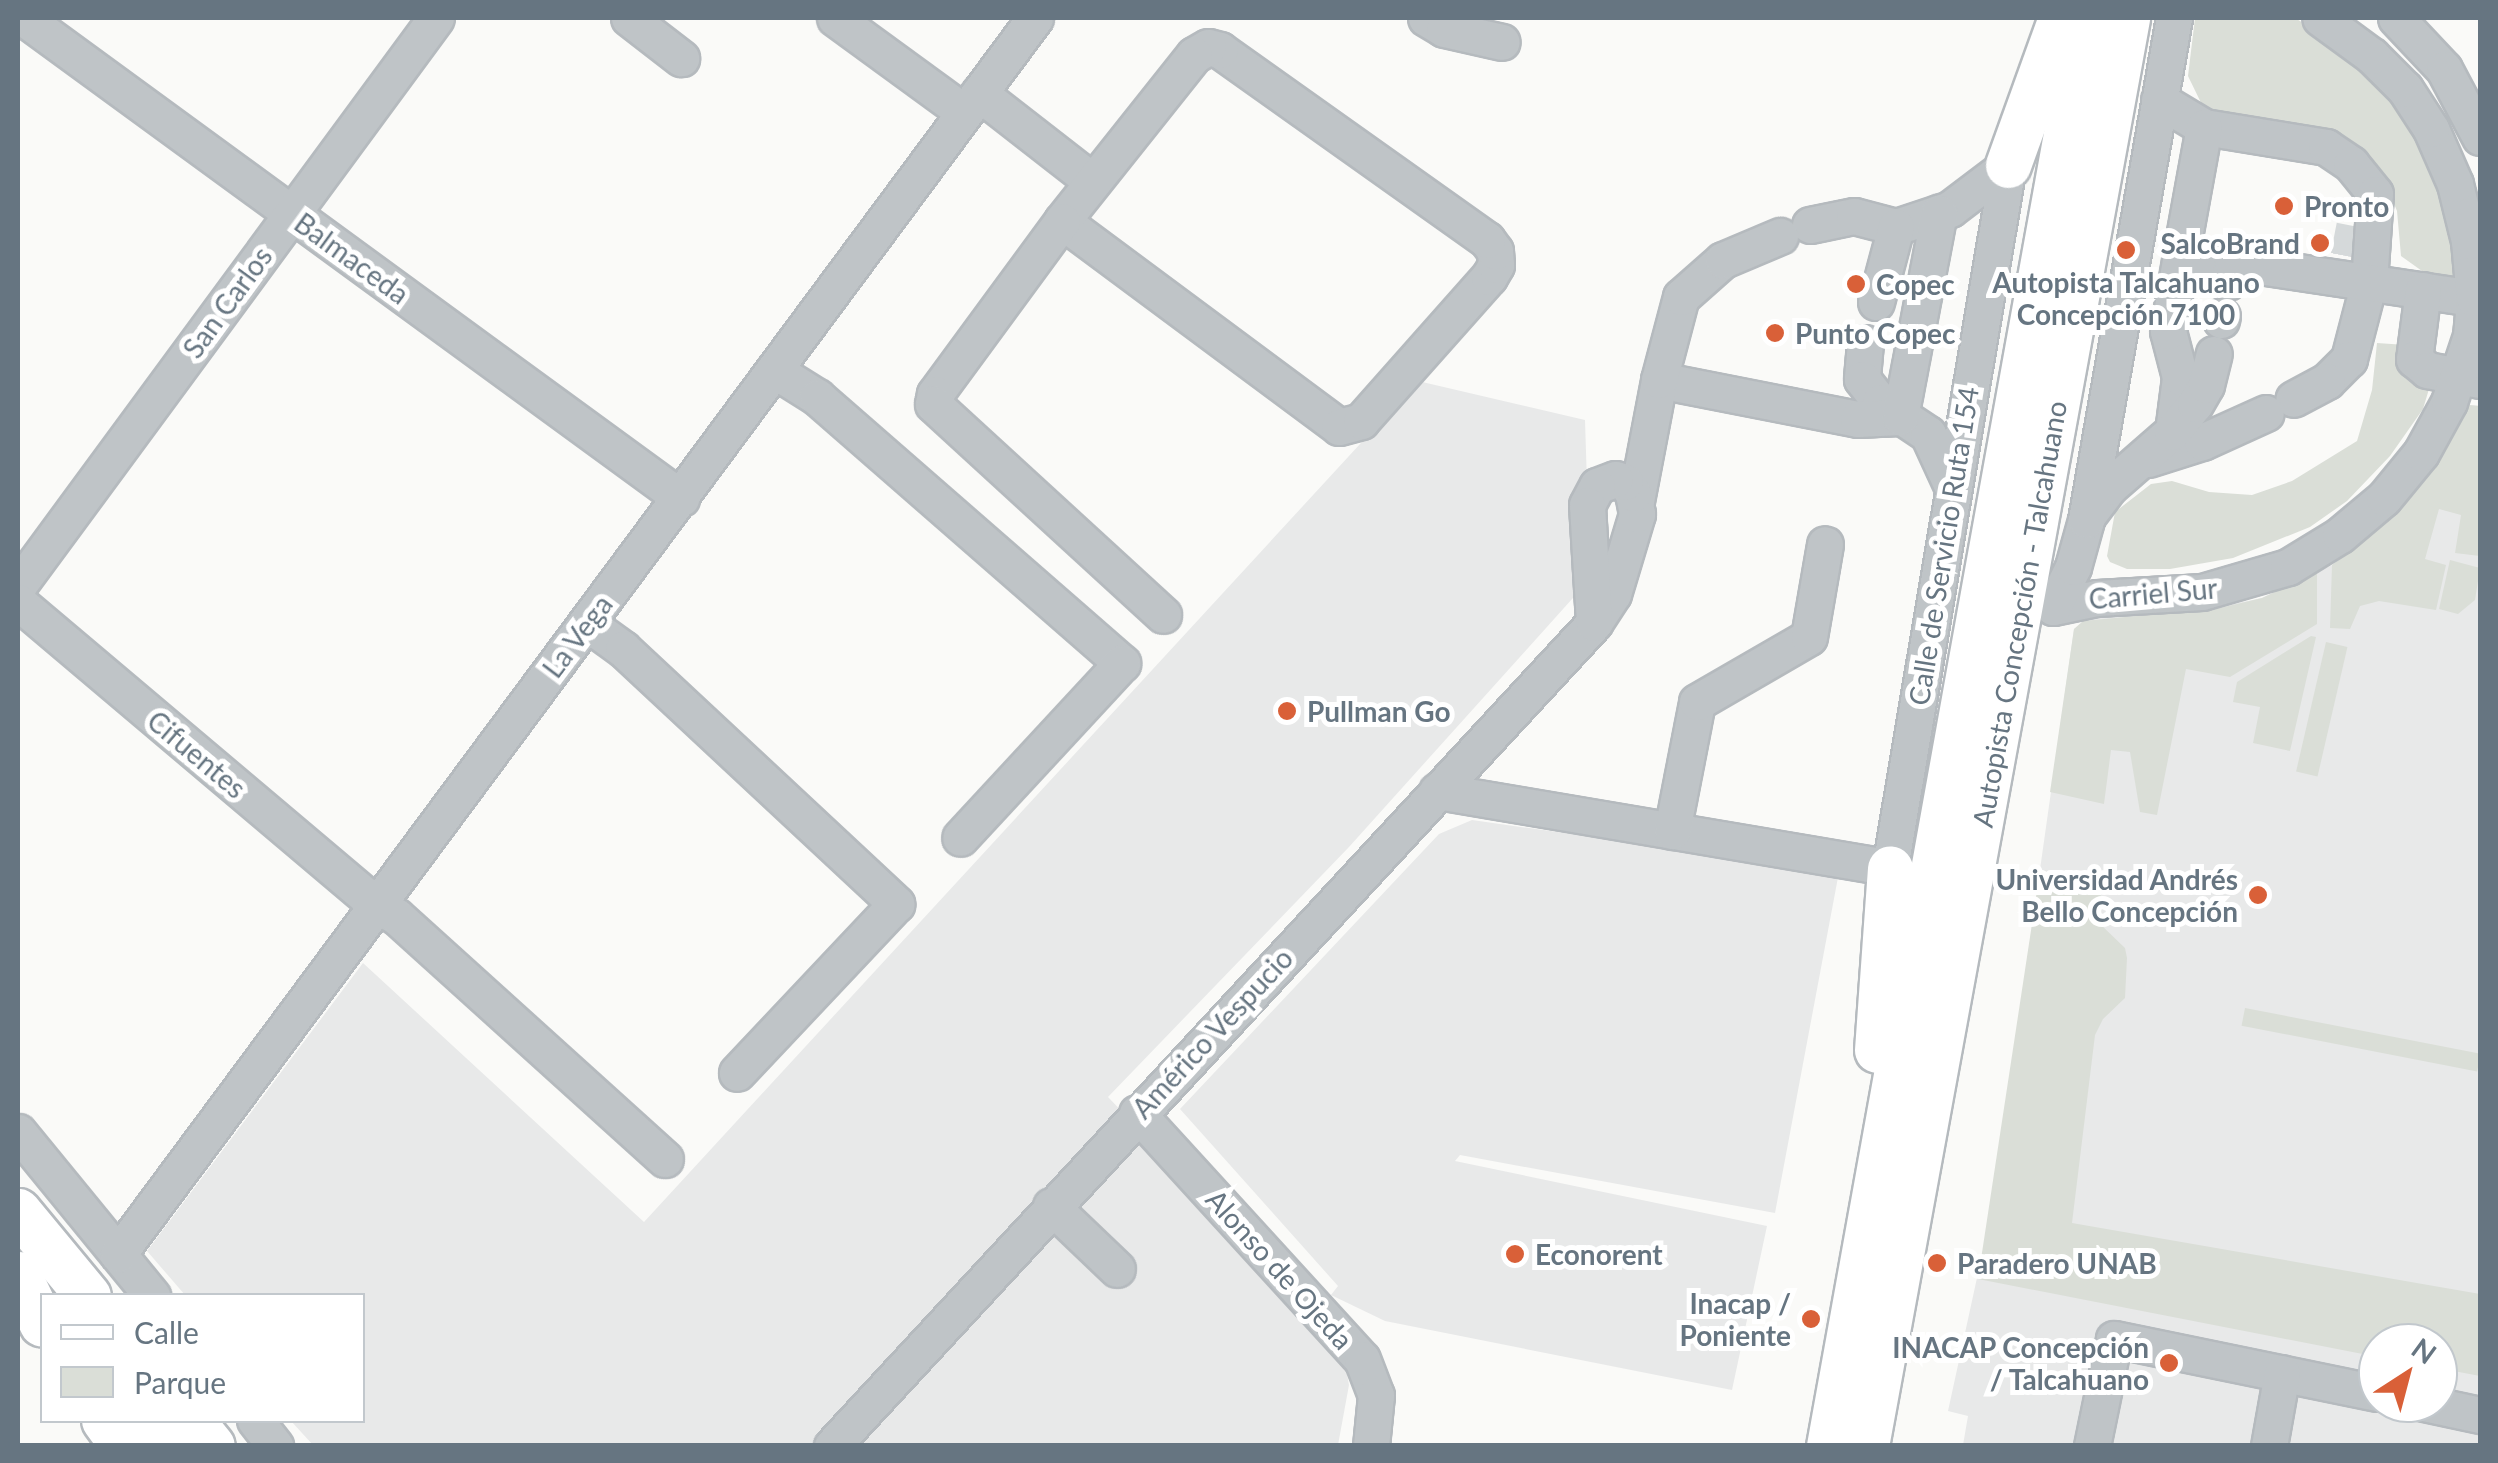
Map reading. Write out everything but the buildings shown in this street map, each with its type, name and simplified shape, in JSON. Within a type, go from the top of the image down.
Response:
[{"type":"main road","points":[[2008,164],[2061,18]]},
{"type":"main road","name":"Autopista Concepción - Talcahuano","points":[[1829,1446],[2086,18]]},
{"type":"main road","name":"Autopista Concepción - Talcahuano","points":[[1866,1446],[2127,18]]},
{"type":"main road","points":[[2008,676],[2053,607]]},
{"type":"main road","points":[[1878,1170],[1877,1013],[1890,868]]},
{"type":"main road","points":[[18,1211],[86,1293]]},
{"type":"main road","points":[[18,1273],[40,1299]]},
{"type":"main road","points":[[18,1273],[40,1320]]},
{"type":"main road","points":[[106,1423],[123,1446]]},
{"type":"main road","points":[[144,1423],[163,1446]]},
{"type":"main road","points":[[193,1423],[212,1446]]},
{"type":"street","name":"Balmaceda","points":[[24,18],[680,498]]},
{"type":"street","name":"San Carlos","points":[[18,586],[436,18]]},
{"type":"street","points":[[629,18],[682,58]]},
{"type":"street","points":[[835,18],[1092,181]]},
{"type":"street","name":"La Vega","points":[[118,1254],[1035,18]]},
{"type":"street","points":[[1426,18],[1444,30],[1502,42]]},
{"type":"street","points":[[2053,607],[2073,567],[2086,520],[2174,18]]},
{"type":"street","name":"Carriel Sur","points":[[2053,607],[2074,600],[2230,587],[2288,567],[2363,517],[2404,476],[2470,378],[2470,336],[2477,299],[2464,214],[2431,128],[2389,72],[2320,18]]},
{"type":"street","points":[[2396,18],[2444,69],[2478,123]]},
{"type":"street","points":[[1062,221],[1339,428],[1361,422],[1496,265],[1495,251],[1487,240],[1214,48],[1194,55],[1062,221],[935,394],[933,404],[1163,615]]},
{"type":"street","points":[[2138,463],[2202,442],[2280,406],[2327,381],[2349,359],[2354,273],[2377,202],[2371,187],[2350,164],[2318,145],[2204,127],[2159,100]]},
{"type":"street","points":[[2172,432],[2181,393],[2168,331],[2204,127]]},
{"type":"street","points":[[1876,302],[1896,227],[1939,214],[1978,192],[2008,164]]},
{"type":"street","name":"Calle de Servicio Ruta 154","points":[[1890,868],[1951,484],[2008,164]]},
{"type":"street","points":[[1900,416],[1939,214]]},
{"type":"street","name":"Américo Vespucio","points":[[832,1446],[1594,624],[1613,594],[1637,514],[1636,501],[1674,312],[1692,284],[1723,260],[1795,231],[1854,216],[1896,227]]},
{"type":"street","points":[[2181,254],[2223,307]]},
{"type":"street","points":[[2223,307],[2354,273],[2477,299]]},
{"type":"street","points":[[2422,290],[2414,359],[2427,370],[2470,378]]},
{"type":"street","points":[[2086,520],[2108,487],[2172,432],[2206,385],[2223,307]]},
{"type":"street","points":[[1865,343],[1862,379],[1880,402],[1934,442],[1951,484]]},
{"type":"street","points":[[774,370],[817,398],[1122,663],[960,838]]},
{"type":"street","points":[[1659,380],[1858,419],[1900,416]]},
{"type":"street","points":[[1594,624],[1587,505],[1597,486],[1615,479],[1625,482],[1636,501]]},
{"type":"street","points":[[1672,831],[1698,702],[1809,637],[1824,544]]},
{"type":"street","name":"Cifuentes","points":[[18,602],[378,906],[397,917],[665,1159]]},
{"type":"street","points":[[587,623],[623,649],[896,904],[738,1074]]},
{"type":"street","points":[[1437,791],[1890,868]]},
{"type":"street","name":"Alonso de Ojeda","points":[[1137,1113],[1362,1359],[1376,1394],[1371,1446]]},
{"type":"street","points":[[18,1132],[150,1293]]},
{"type":"street","points":[[1051,1206],[1117,1269]]},
{"type":"street","points":[[2092,1446],[2114,1339],[2358,1389]]},
{"type":"street","points":[[2269,1446],[2282,1372]]},
{"type":"street","points":[[257,1423],[275,1446]]},
{"type":"shaded area","points":[[1418,381],[1585,420],[1590,579],[1349,847],[1108,1097],[1341,1340],[1349,1385],[1338,1445],[313,1445],[293,1423],[365,1423],[365,1293],[183,1293],[147,1251],[363,963],[644,1222]]},
{"type":"shaded area","name":"Universidad Andrés Bello Concepción","points":[[2469,405],[2480,406],[2480,1445],[1963,1445],[1968,1416],[1948,1411],[1992,1209],[2074,629],[2095,618],[2200,611],[2262,598],[2332,565],[2381,527],[2423,477]]},
{"type":"shaded area","points":[[1472,820],[1839,872],[1775,1213],[1460,1155],[1455,1161],[1767,1226],[1732,1390],[1385,1321],[1331,1295],[1338,1286],[1180,1109],[1439,834]]},
{"type":"green space","points":[[2195,18],[2295,18],[2341,46],[2410,117],[2452,220],[2455,278],[2422,271],[2401,256],[2397,211],[2383,176],[2205,111],[2188,76]]},
{"type":"green space","points":[[2377,343],[2406,345],[2430,383],[2429,389],[2423,409],[2390,456],[2347,501],[2310,527],[2233,558],[2170,569],[2127,569],[2110,562],[2107,556],[2115,512],[2151,484],[2172,481],[2209,492],[2252,495],[2292,481],[2357,441],[2372,390]]},
{"type":"green space","points":[[2469,405],[2480,406],[2480,556],[2455,553],[2461,515],[2439,509],[2425,559],[2446,565],[2436,610],[2379,601],[2360,606],[2350,629],[2330,628],[2332,565],[2381,527],[2423,477]]},
{"type":"green space","points":[[2450,560],[2480,568],[2475,600],[2458,614],[2439,609]]},
{"type":"green space","points":[[2317,572],[2317,624],[2230,677],[2186,669],[2157,815],[2140,812],[2130,752],[2111,750],[2104,804],[2050,792],[2074,629],[2083,621],[2220,608],[2262,598]]},
{"type":"green space","points":[[2311,636],[2316,637],[2290,751],[2253,743],[2260,707],[2233,702],[2237,682]]},
{"type":"green space","points":[[2326,642],[2347,647],[2318,777],[2296,772]]},
{"type":"green space","points":[[2039,878],[2101,890],[2099,923],[2125,948],[2127,958],[2125,998],[2103,1019],[2095,1035],[2072,1223],[2480,1294],[2480,1376],[2458,1372],[2458,1323],[2358,1323],[2358,1353],[1978,1279]]},
{"type":"green space","points":[[2245,1008],[2480,1054],[2477,1071],[2242,1026]]},
{"type":"tunnel","points":[[2348,256],[2354,226]]},
{"type":"place","name":"Pronto","points":[[2284,206]]},
{"type":"place","name":"SalcoBrand","points":[[2320,243]]},
{"type":"place","name":"Autopista Talcahuano Concepción 7100","points":[[2126,250]]},
{"type":"place","name":"Copec","points":[[1856,284]]},
{"type":"place","name":"Punto Copec","points":[[1775,333]]},
{"type":"place","name":"Pullman Go","points":[[1287,711]]},
{"type":"place","name":"Universidad Andrés Bello Concepción","points":[[2258,895]]},
{"type":"place","name":"Econorent","points":[[1515,1254]]},
{"type":"place","name":"Paradero UNAB","points":[[1937,1263]]},
{"type":"place","name":"Inacap / Poniente","points":[[1811,1319]]},
{"type":"place","name":"INACAP Concepción / Talcahuano","points":[[2169,1363]]}]
